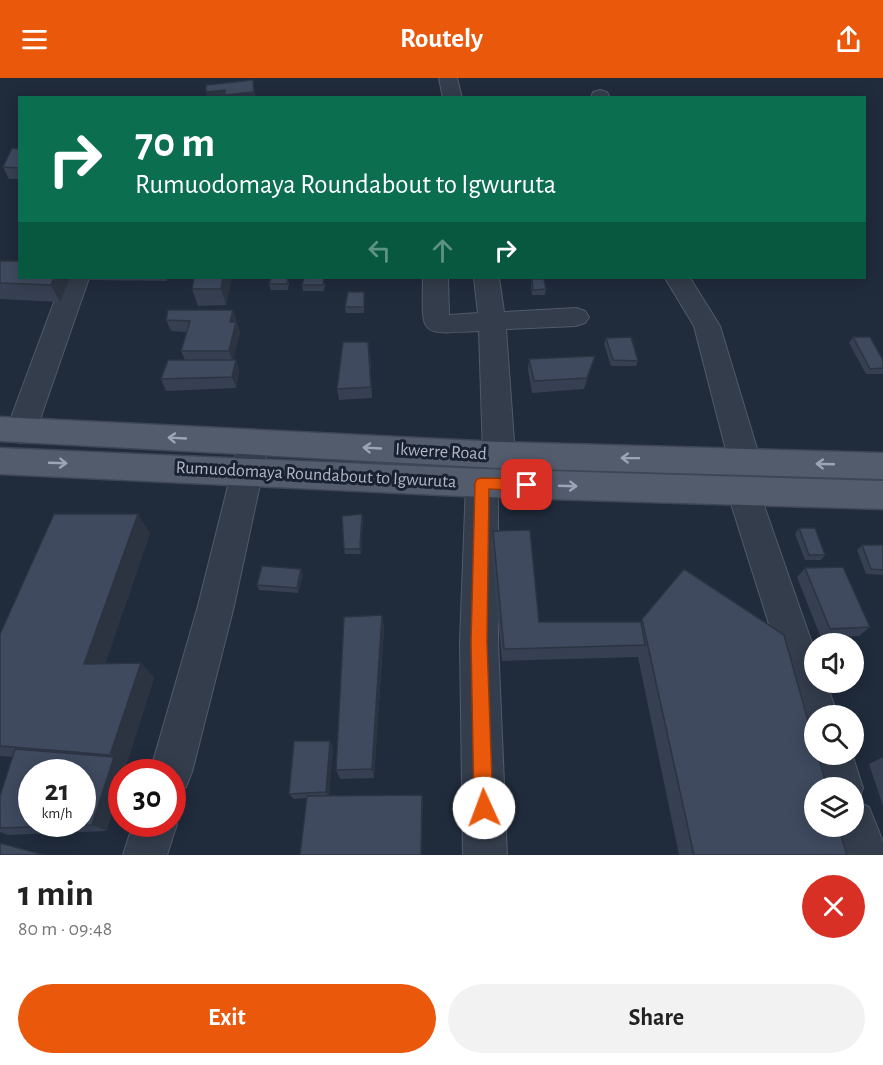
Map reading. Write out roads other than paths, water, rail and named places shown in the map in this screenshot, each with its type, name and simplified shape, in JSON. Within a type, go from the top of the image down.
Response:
[{"type":"main road","points":[[10,430],[251,457]]},
{"type":"main road","name":"Rumuodomaya Roundabout to Igwuruta","points":[[0,461],[251,457],[490,469],[744,476],[883,495]]},
{"type":"main road","points":[[744,476],[883,466]]},
{"type":"street","points":[[448,78],[452,96]]},
{"type":"street","points":[[10,430],[76,279]]},
{"type":"street","points":[[436,279],[435,322],[446,325],[576,317]]},
{"type":"street","points":[[485,855],[479,642],[490,469],[492,322],[487,279]]},
{"type":"street","points":[[679,279],[707,326],[744,476],[815,705]]},
{"type":"street","points":[[175,759],[216,606],[251,457]]},
{"type":"street","points":[[145,855],[151,837]]},
{"type":"street","points":[[859,837],[865,855]]}]
